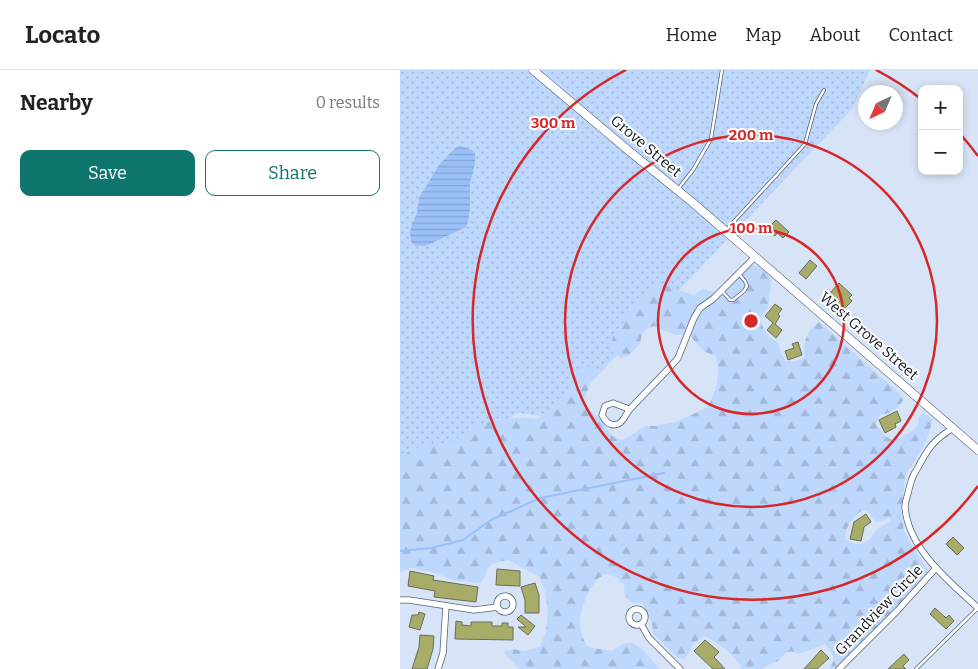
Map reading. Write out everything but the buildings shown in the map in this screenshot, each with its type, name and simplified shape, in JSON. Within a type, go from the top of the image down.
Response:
[{"type":"main road","name":"Grove Street","points":[[533,70],[740,244]]},
{"type":"main road","name":"West Grove Street","points":[[740,244],[978,450]]},
{"type":"street","points":[[629,409],[613,403],[605,406],[602,415],[606,422],[611,424],[621,422],[629,409],[678,358],[700,308],[713,299],[755,257]]},
{"type":"street","name":"Grandview Circle","points":[[953,428],[940,436],[926,451],[913,476],[905,505],[907,521],[916,542],[936,568],[978,608]]},
{"type":"street","name":"Grandview Circle","points":[[840,669],[936,568]]},
{"type":"street","points":[[400,600],[474,610],[498,607]]},
{"type":"street","points":[[438,669],[443,653],[446,606]]},
{"type":"street","points":[[640,624],[649,638],[680,669]]},
{"type":"lane","points":[[677,190],[693,170],[710,139],[722,70]]},
{"type":"lane","points":[[726,231],[805,144],[816,104],[824,90]]},
{"type":"lane","points":[[721,290],[730,300],[733,300],[744,291],[747,286],[738,273]]},
{"type":"lane","points":[[916,669],[978,608]]},
{"type":"green space","points":[[400,70],[870,70],[863,85],[858,85],[858,96],[852,109],[557,418],[519,413],[400,476]]},
{"type":"green space","points":[[753,266],[761,266],[770,277],[768,307],[760,318],[766,333],[778,343],[786,361],[804,358],[806,338],[819,322],[899,393],[903,400],[899,406],[893,411],[879,416],[876,424],[884,435],[895,441],[918,425],[919,417],[923,413],[933,419],[926,442],[906,474],[901,510],[904,531],[929,574],[839,666],[835,669],[829,669],[834,660],[825,644],[799,654],[787,652],[778,661],[763,669],[742,669],[736,659],[726,650],[704,636],[694,643],[685,659],[678,658],[653,634],[652,623],[642,603],[632,603],[625,596],[624,585],[616,577],[607,574],[600,577],[592,586],[583,606],[580,625],[581,634],[585,642],[588,647],[612,651],[623,644],[632,642],[642,649],[660,669],[519,669],[503,652],[514,649],[524,651],[540,647],[546,631],[548,612],[545,591],[540,577],[508,560],[489,566],[480,583],[452,580],[436,573],[411,568],[400,572],[400,464],[406,454],[415,448],[453,440],[476,426],[490,422],[515,418],[537,419],[557,402],[584,368],[592,364],[595,368],[583,404],[602,421],[610,434],[622,440],[646,426],[676,422],[708,407],[717,382],[716,356],[702,349],[686,333],[677,335],[655,326],[647,328],[642,334],[640,344],[628,356],[621,358],[613,353],[610,347],[613,337],[639,299],[655,286],[667,286],[694,295],[703,289],[725,295],[726,285],[731,276],[738,271]],"holes":[[[863,510],[868,512],[876,522],[883,521],[889,517],[891,520],[864,543],[856,544],[845,539],[846,531],[853,518]]]},
{"type":"shaded area","points":[[461,146],[475,153],[475,164],[470,183],[470,209],[466,227],[430,244],[423,246],[414,245],[411,241],[410,232],[417,213],[419,198],[439,165],[456,147]]},
{"type":"waterway","points":[[400,551],[431,548],[463,540],[491,520],[540,498],[664,473]]}]
